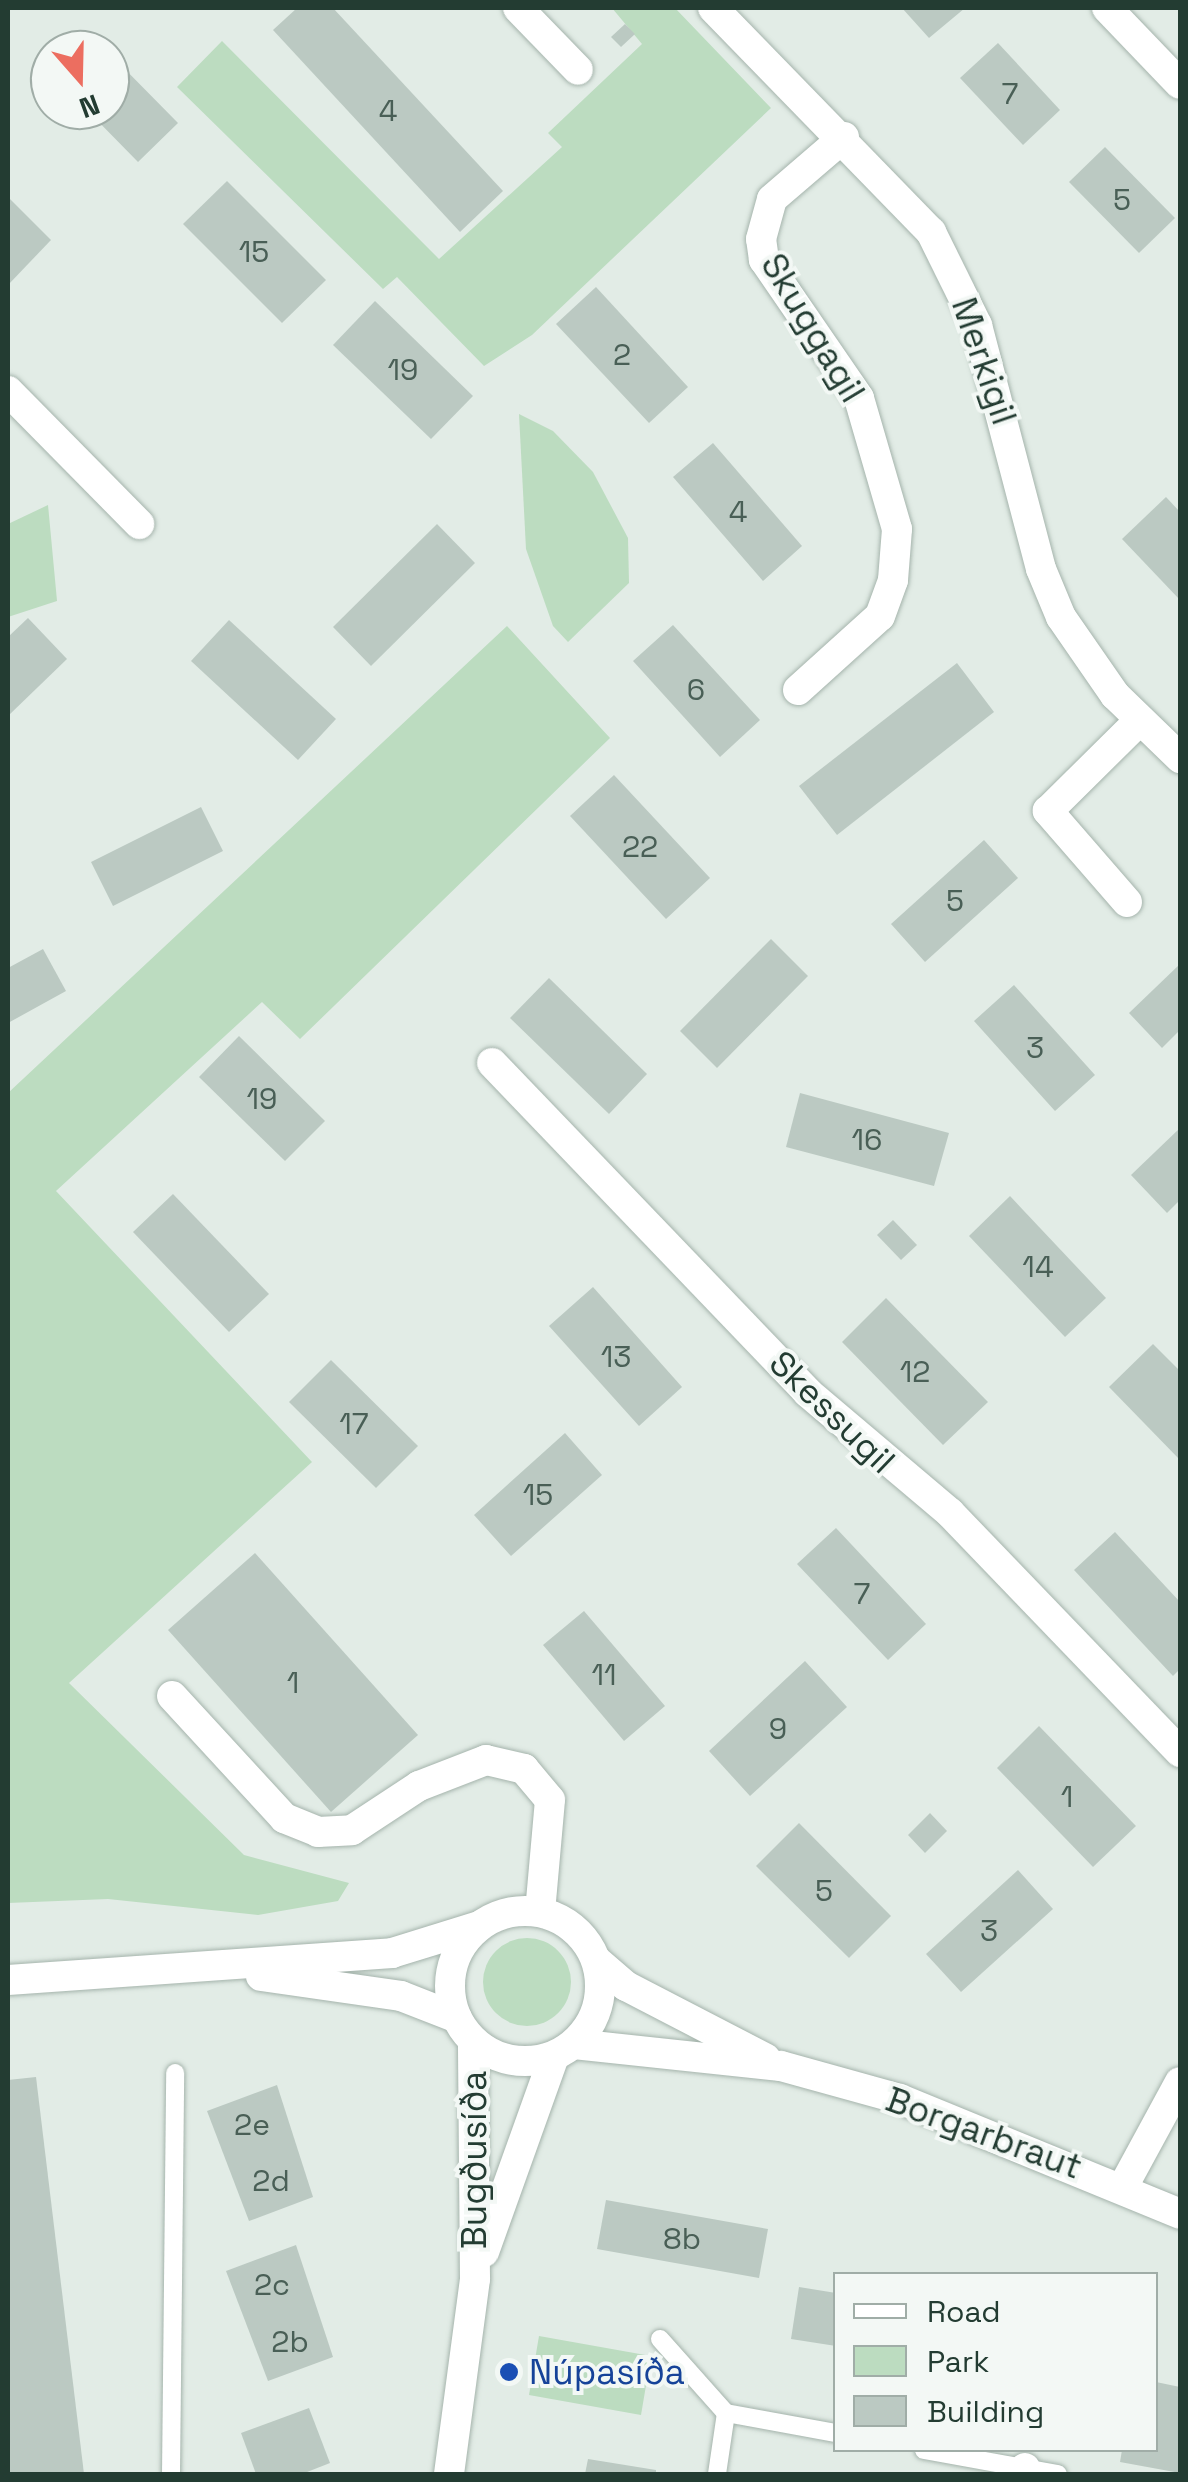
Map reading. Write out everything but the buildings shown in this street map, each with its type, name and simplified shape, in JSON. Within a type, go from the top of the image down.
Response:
[{"type":"street","points":[[518,8],[578,70]]},
{"type":"street","name":"Merkigil","points":[[712,8],[844,137],[931,232],[955,276],[996,380],[1041,570],[1083,656],[1180,758]]},
{"type":"street","points":[[1107,8],[1180,84]]},
{"type":"street","name":"Skuggagil","points":[[798,690],[880,616],[893,580],[897,529],[859,398],[764,260],[761,238],[772,199],[844,137]]},
{"type":"street","points":[[8,390],[139,524]]},
{"type":"street","points":[[1127,902],[1048,811],[1140,720]]},
{"type":"street","name":"Skessugil","points":[[492,1063],[807,1392],[950,1513],[1180,1752]]},
{"type":"street","points":[[172,1696],[284,1818],[318,1832],[352,1830],[418,1786],[486,1760],[524,1769],[550,1800],[540,1912]]},
{"type":"street","points":[[8,1980],[218,1969],[392,1953],[518,1910],[540,1912],[565,1921],[597,1961],[598,2006],[564,2050],[511,2060],[465,2030],[400,1996],[218,1969]]},
{"type":"street","points":[[465,2030],[451,1968],[478,1926]]},
{"type":"street","name":"Borgarbraut","points":[[597,1961],[640,1994],[781,2066]]},
{"type":"street","name":"Bugðusíða","points":[[448,2474],[475,2279],[465,2030]]},
{"type":"street","name":"Borgarbraut","points":[[564,2050],[781,2066],[900,2099],[1124,2186],[1180,2214]]},
{"type":"street","name":"Bugðusíða","points":[[475,2279],[564,2050]]},
{"type":"street","points":[[1124,2186],[1180,2082]]},
{"type":"lane","points":[[171,2474],[175,2073]]},
{"type":"lane","points":[[660,2339],[726,2413],[833,2432]]},
{"type":"lane","points":[[716,2474],[726,2413]]},
{"type":"lane","points":[[933,2452],[1026,2472],[1058,2474]]},
{"type":"green space","points":[[612,8],[675,8],[771,108],[532,335],[484,366],[397,277],[383,289],[177,87],[222,41],[439,259],[562,147],[548,133],[642,44]]},
{"type":"green space","points":[[519,414],[553,431],[593,472],[628,538],[629,583],[568,642],[553,626],[526,549]]},
{"type":"green space","points":[[48,505],[57,601],[8,617],[8,524]]},
{"type":"green space","points":[[507,626],[610,738],[300,1039],[262,1002],[56,1191],[312,1462],[69,1683],[244,1855],[349,1883],[338,1901],[258,1915],[108,1899],[8,1903],[8,1093]]},
{"type":"green space","points":[[527,1938],[544,1941],[558,1951],[568,1965],[568,1999],[558,2013],[544,2023],[527,2026],[510,2023],[496,2013],[486,1999],[483,1982],[486,1965],[496,1951],[510,1941]]},
{"type":"green space","points":[[539,2336],[651,2356],[641,2415],[529,2395]]},
{"type":"place","name":"Núpasíða","points":[[509,2372]]}]
